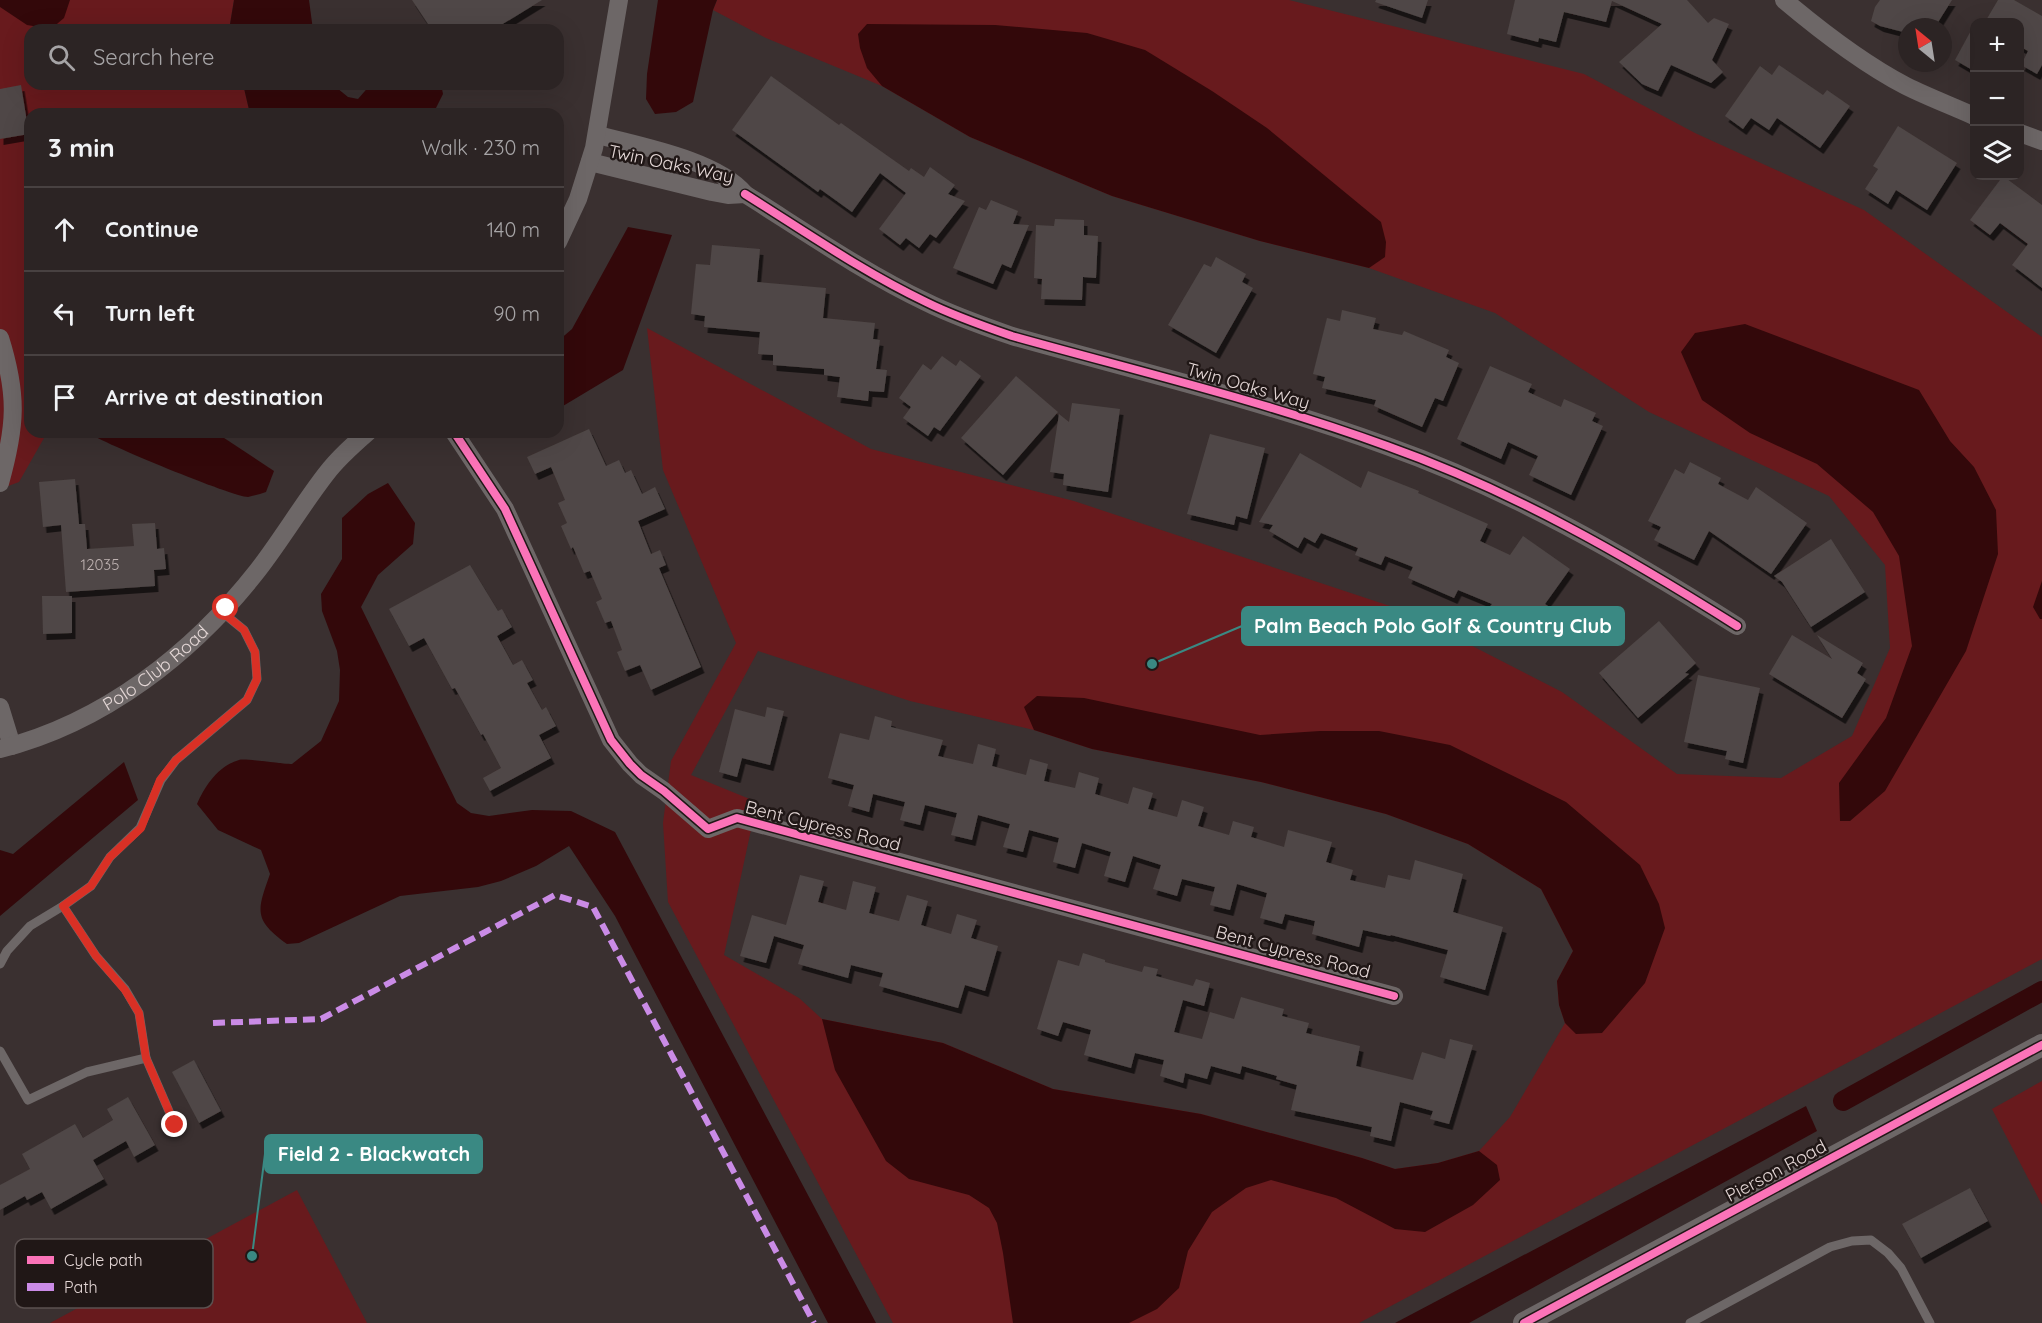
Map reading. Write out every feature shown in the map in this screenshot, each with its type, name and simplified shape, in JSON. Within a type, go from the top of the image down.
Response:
[{"type":"street","points":[[564,229],[578,199],[598,135],[619,0]]},
{"type":"street","points":[[1784,0],[1862,61],[1907,86],[1970,114]]},
{"type":"street","name":"Twin Oaks Way","points":[[598,135],[670,154],[706,167],[881,279],[927,303],[975,323],[1023,339],[1311,419],[1464,476],[1611,549],[1737,626]]},
{"type":"street","points":[[2024,135],[2042,141]]},
{"type":"street","name":"Twin Oaks Way","points":[[590,162],[712,192],[728,195],[745,194]]},
{"type":"street","points":[[0,338],[11,377],[14,404],[13,430],[0,483]]},
{"type":"street","name":"Polo Club Road","points":[[6,748],[61,728],[106,705],[177,656],[222,612],[259,568],[328,471],[362,438]]},
{"type":"street","name":"Bent Cypress Road","points":[[458,438],[505,509],[611,740],[641,775],[664,791],[708,829],[737,818],[1394,996]]},
{"type":"street","points":[[0,707],[6,748]]},
{"type":"street","name":"Pierson Road","points":[[1524,1323],[2042,1045]]},
{"type":"lane","points":[[0,964],[7,951],[30,926],[91,886],[110,857],[141,828],[160,780],[176,760],[247,700],[257,679],[255,652],[244,630],[222,612]]},
{"type":"lane","points":[[63,906],[96,956],[125,990],[139,1013],[146,1058],[175,1125]]},
{"type":"lane","points":[[0,1051],[28,1100],[87,1072],[146,1058]]},
{"type":"lane","points":[[1690,1323],[1830,1247],[1852,1240],[1871,1240],[1888,1253],[1901,1268],[1930,1323]]},
{"type":"shaded area","points":[[0,0],[234,0],[230,24],[24,24],[24,90],[244,90],[249,108],[24,108],[24,438],[44,438],[19,482],[0,489]]},
{"type":"shaded area","points":[[0,0],[70,0],[64,18],[57,24],[26,24],[0,7]]},
{"type":"shaded area","points":[[234,0],[309,0],[312,24],[230,24]]},
{"type":"shaded area","points":[[658,0],[717,0],[693,102],[676,112],[655,114],[646,99],[647,74]]},
{"type":"shaded area","points":[[717,0],[1289,0],[1584,74],[1695,133],[1864,210],[2042,337],[2042,959],[1359,1323],[893,1323],[668,902],[663,823],[671,761],[736,643],[663,470],[647,328],[871,449],[1074,501],[1402,610],[1562,692],[1677,774],[1781,778],[1852,736],[1890,648],[1885,565],[1829,496],[1649,412],[1495,313],[1369,268],[1260,241],[1112,196],[970,137],[882,86],[766,38],[713,10]],"holes":[[[758,651],[910,701],[1034,730],[1092,749],[1261,782],[1386,814],[1468,844],[1541,889],[1573,951],[1557,981],[1559,1005],[1565,1023],[1510,1117],[1479,1151],[1438,1163],[1395,1169],[1201,1114],[1053,1089],[943,1043],[822,1019],[799,998],[724,955],[757,802],[691,775]]]},
{"type":"shaded area","points":[[867,24],[995,25],[1087,33],[1145,50],[1267,128],[1381,222],[1386,242],[1385,257],[1369,268],[1260,241],[1112,196],[970,137],[882,86],[867,68],[860,48],[858,34]]},
{"type":"shaded area","points":[[244,90],[339,90],[348,97],[358,99],[366,90],[442,90],[443,94],[436,108],[249,108]]},
{"type":"shaded area","points":[[628,227],[672,235],[623,370],[564,405],[564,336],[572,329]]},
{"type":"shaded area","points":[[1745,324],[1919,390],[1950,441],[1974,467],[1996,510],[1998,554],[1966,651],[1885,791],[1850,821],[1840,821],[1839,783],[1886,718],[1912,646],[1899,556],[1873,512],[1817,464],[1750,433],[1702,400],[1681,352],[1695,333]]},
{"type":"shaded area","points":[[98,438],[224,438],[274,471],[266,492],[248,497],[168,469]]},
{"type":"shaded area","points":[[388,483],[415,523],[413,544],[378,575],[361,607],[457,803],[471,813],[489,816],[532,810],[571,811],[615,832],[876,1323],[828,1323],[615,916],[569,846],[536,866],[501,881],[478,887],[400,896],[299,943],[287,944],[263,921],[262,897],[270,874],[261,850],[218,830],[197,804],[213,778],[231,763],[243,760],[292,764],[321,741],[339,701],[340,670],[337,651],[322,611],[321,594],[342,559],[342,518],[368,494]]},
{"type":"shaded area","points":[[2042,581],[2042,619],[2040,619],[2033,607]]},
{"type":"shaded area","points":[[1037,696],[1084,698],[1260,735],[1320,731],[1379,731],[1450,745],[1566,802],[1640,865],[1659,904],[1665,928],[1645,983],[1602,1033],[1576,1034],[1565,1023],[1559,1005],[1557,981],[1573,951],[1541,889],[1468,844],[1386,814],[1261,782],[1092,749],[1034,730],[1024,707]]},
{"type":"shaded area","points":[[124,762],[138,800],[0,916],[0,850],[13,854]]},
{"type":"shaded area","points":[[822,1019],[943,1043],[1053,1089],[1201,1114],[1395,1169],[1438,1163],[1479,1151],[1497,1165],[1500,1180],[1473,1205],[1425,1232],[1395,1229],[1336,1198],[1271,1180],[1246,1188],[1212,1212],[1188,1251],[1179,1288],[1157,1309],[1129,1323],[1013,1323],[997,1223],[989,1208],[969,1195],[909,1179],[886,1161],[835,1070]]},
{"type":"shaded area","points":[[2042,1081],[2042,1205],[1992,1109]]},
{"type":"shaded area","points":[[1806,1106],[1817,1131],[1469,1323],[1395,1323]]},
{"type":"shaded area","points":[[297,1190],[367,1323],[50,1323],[78,1308],[213,1308],[213,1239],[206,1239]]},
{"type":"building","points":[[412,0],[542,0],[503,24],[428,24]]},
{"type":"building","points":[[1376,0],[1428,0],[1422,18],[1375,2]]},
{"type":"building","points":[[1515,0],[1687,0],[1708,23],[1714,18],[1729,24],[1712,60],[1723,72],[1711,83],[1671,65],[1658,91],[1642,84],[1619,62],[1662,24],[1612,1],[1606,22],[1564,12],[1556,42],[1539,38],[1538,42],[1507,34]]},
{"type":"building","points":[[1880,0],[1952,0],[1941,18],[1898,18],[1898,31],[1871,21],[1875,7]]},
{"type":"building","points":[[1998,0],[2014,0],[2042,16],[2042,65],[2037,74],[2024,67],[2024,59],[2028,51],[2024,49],[2024,18],[1987,18]]},
{"type":"building","points":[[1970,32],[1970,69],[1955,60]]},
{"type":"building","points":[[1779,65],[1823,95],[1827,90],[1850,106],[1820,148],[1777,118],[1769,130],[1751,118],[1743,129],[1725,116],[1760,66],[1772,75]]},
{"type":"building","points":[[771,76],[839,125],[841,123],[909,171],[911,168],[924,177],[930,167],[955,185],[948,194],[965,201],[936,238],[930,234],[919,248],[906,238],[900,245],[879,229],[906,193],[880,173],[852,212],[820,189],[818,192],[732,130]]},
{"type":"building","points":[[21,85],[25,108],[24,135],[0,139],[0,89]]},
{"type":"building","points":[[1898,126],[1957,163],[1927,210],[1896,190],[1888,204],[1865,189],[1878,169],[1873,166]]},
{"type":"building","points":[[2000,180],[2008,180],[2042,205],[2042,288],[2012,265],[2028,244],[2000,223],[1990,235],[1970,220]]},
{"type":"building","points":[[991,200],[1018,211],[1013,224],[1029,225],[1011,268],[1002,264],[993,284],[953,268],[979,207],[986,210]]},
{"type":"building","points":[[1055,219],[1084,220],[1084,235],[1098,236],[1096,278],[1083,277],[1082,300],[1041,299],[1042,279],[1034,278],[1036,225],[1054,226]]},
{"type":"building","points":[[712,245],[760,249],[757,282],[826,288],[823,318],[875,323],[873,339],[880,340],[876,369],[887,370],[884,392],[869,391],[868,401],[837,397],[840,377],[824,375],[824,369],[773,365],[773,355],[758,354],[760,332],[704,327],[705,316],[691,314],[696,264],[710,265]]},
{"type":"building","points":[[1216,257],[1246,274],[1242,282],[1253,288],[1216,353],[1168,325],[1204,264],[1211,267]]},
{"type":"building","points":[[1342,310],[1376,318],[1373,329],[1402,335],[1404,331],[1449,350],[1446,357],[1459,363],[1443,401],[1435,398],[1422,427],[1374,406],[1376,400],[1322,388],[1325,377],[1313,374],[1327,318],[1340,321]]},
{"type":"building","points":[[942,356],[956,366],[960,360],[981,376],[940,431],[934,427],[928,436],[903,418],[911,407],[899,398],[923,364],[931,370]]},
{"type":"building","points":[[1490,366],[1532,384],[1528,392],[1561,407],[1564,399],[1596,413],[1592,421],[1603,426],[1571,495],[1529,475],[1538,456],[1508,442],[1501,459],[1457,439]]},
{"type":"building","points":[[1016,376],[1058,412],[1003,475],[961,438]]},
{"type":"building","points":[[1072,403],[1120,409],[1108,492],[1063,485],[1064,474],[1050,472],[1059,414],[1069,422]]},
{"type":"building","points":[[589,429],[606,466],[619,460],[625,473],[631,470],[642,494],[655,487],[665,509],[638,521],[651,554],[660,550],[666,565],[659,568],[701,667],[651,690],[640,665],[625,671],[617,652],[622,650],[611,621],[605,623],[596,602],[602,599],[590,571],[584,573],[561,526],[567,523],[558,503],[565,500],[551,467],[535,474],[527,457]]},
{"type":"building","points":[[1210,434],[1265,448],[1247,519],[1236,516],[1234,525],[1187,514]]},
{"type":"building","points":[[1300,453],[1361,488],[1368,471],[1419,491],[1418,493],[1488,524],[1480,541],[1510,555],[1523,536],[1570,569],[1545,604],[1548,606],[1526,637],[1487,610],[1492,604],[1458,590],[1454,598],[1408,578],[1413,567],[1385,556],[1381,565],[1355,555],[1358,548],[1321,533],[1315,543],[1304,537],[1298,548],[1269,531],[1273,525],[1259,522]]},
{"type":"building","points":[[1690,462],[1721,478],[1718,484],[1748,500],[1756,487],[1807,523],[1771,574],[1709,531],[1694,560],[1654,540],[1661,527],[1648,521],[1675,469],[1684,474]]},
{"type":"building","points":[[75,479],[79,524],[85,524],[87,549],[134,546],[132,524],[155,523],[157,549],[164,548],[166,569],[154,570],[155,586],[66,592],[61,525],[43,527],[39,482]]},
{"type":"building","points":[[1831,539],[1865,592],[1811,627],[1782,582],[1774,576]]},
{"type":"building","points":[[470,565],[498,611],[502,609],[512,627],[497,636],[513,665],[522,660],[533,680],[527,683],[542,710],[546,707],[556,726],[539,735],[551,758],[490,791],[483,778],[501,768],[483,734],[481,735],[455,688],[452,689],[424,638],[409,646],[389,609]]},
{"type":"building","points":[[42,596],[72,596],[72,633],[43,634]]},
{"type":"building","points":[[1659,621],[1696,663],[1685,673],[1689,674],[1638,718],[1599,673]]},
{"type":"building","points":[[1792,635],[1832,659],[1817,635],[1863,663],[1857,673],[1866,679],[1842,718],[1769,674]]},
{"type":"building","points":[[1698,675],[1760,688],[1743,763],[1725,759],[1727,751],[1684,742]]},
{"type":"building","points":[[767,707],[784,711],[770,765],[742,758],[737,777],[719,772],[735,709],[765,717]]},
{"type":"building","points":[[875,716],[892,721],[891,727],[943,740],[938,756],[973,764],[978,744],[996,749],[992,766],[1026,775],[1030,759],[1048,764],[1044,781],[1075,788],[1079,772],[1099,778],[1095,794],[1128,804],[1133,787],[1153,793],[1148,809],[1177,817],[1182,800],[1204,807],[1198,826],[1229,835],[1233,821],[1254,827],[1251,837],[1284,847],[1288,830],[1332,842],[1326,862],[1353,870],[1350,880],[1385,888],[1388,875],[1410,880],[1415,860],[1463,874],[1453,912],[1503,927],[1485,990],[1440,977],[1448,950],[1363,930],[1359,947],[1312,934],[1315,921],[1285,914],[1282,924],[1260,918],[1267,893],[1237,884],[1230,910],[1210,905],[1215,887],[1182,879],[1177,896],[1153,889],[1161,865],[1133,856],[1125,882],[1104,876],[1111,852],[1082,843],[1075,868],[1053,862],[1059,838],[1029,830],[1023,852],[1003,847],[1010,824],[978,815],[972,840],[951,835],[957,813],[925,805],[920,825],[900,820],[905,802],[873,794],[869,812],[848,806],[854,785],[828,778],[840,733],[869,740]]},
{"type":"building","points":[[800,875],[824,881],[818,902],[846,910],[853,881],[876,887],[869,913],[899,921],[907,895],[928,901],[921,925],[951,934],[957,914],[977,920],[971,938],[998,946],[985,991],[965,985],[958,1008],[879,986],[883,973],[851,965],[848,978],[798,964],[804,945],[774,936],[766,963],[740,956],[752,915],[786,925]]},
{"type":"building","points":[[1083,953],[1105,960],[1105,962],[1142,972],[1144,966],[1158,969],[1156,976],[1193,986],[1196,979],[1210,983],[1204,1006],[1183,1000],[1174,1032],[1202,1039],[1210,1012],[1234,1019],[1241,997],[1284,1009],[1282,1016],[1309,1023],[1306,1033],[1360,1046],[1356,1066],[1413,1080],[1422,1052],[1445,1059],[1450,1039],[1473,1045],[1449,1124],[1430,1119],[1433,1111],[1400,1102],[1391,1141],[1370,1136],[1372,1127],[1291,1110],[1297,1085],[1276,1079],[1277,1076],[1242,1066],[1240,1074],[1211,1066],[1207,1079],[1185,1073],[1183,1083],[1160,1076],[1164,1060],[1135,1053],[1131,1068],[1084,1055],[1091,1030],[1063,1022],[1058,1036],[1037,1029],[1058,960],[1079,966]]},
{"type":"building","points":[[194,1060],[221,1111],[199,1123],[172,1072]]},
{"type":"building","points":[[128,1097],[155,1145],[134,1157],[126,1141],[93,1160],[104,1179],[51,1209],[42,1192],[27,1200],[25,1196],[0,1210],[0,1185],[30,1169],[22,1154],[75,1124],[83,1138],[113,1120],[107,1109]]},
{"type":"building","points":[[1970,1188],[1988,1221],[1921,1258],[1902,1224]]},
{"type":"waterway","points":[[1843,1101],[2042,991]]},
{"type":"marked path","points":[[213,1023],[321,1019],[555,895],[593,907],[814,1323]]},
{"type":"cycle path","points":[[745,194],[879,278],[958,316],[1012,336],[1294,415],[1433,463],[1567,526],[1737,626]]},
{"type":"cycle path","points":[[458,438],[505,509],[611,740],[641,775],[664,791],[708,829],[737,818],[1394,996]]},
{"type":"cycle path","points":[[1524,1323],[2042,1045]]},
{"type":"place","name":"Palm Beach Polo Golf & Country Club","points":[[1152,664]]},
{"type":"place","name":"Field 2 - Blackwatch","points":[[252,1256]]},
{"type":"route","points":[[175,1125],[146,1058],[139,1013],[125,990],[96,956],[63,906],[91,886],[110,857],[141,828],[160,780],[176,760],[247,700],[257,679],[255,652],[244,630],[222,612],[226,608]]}]
